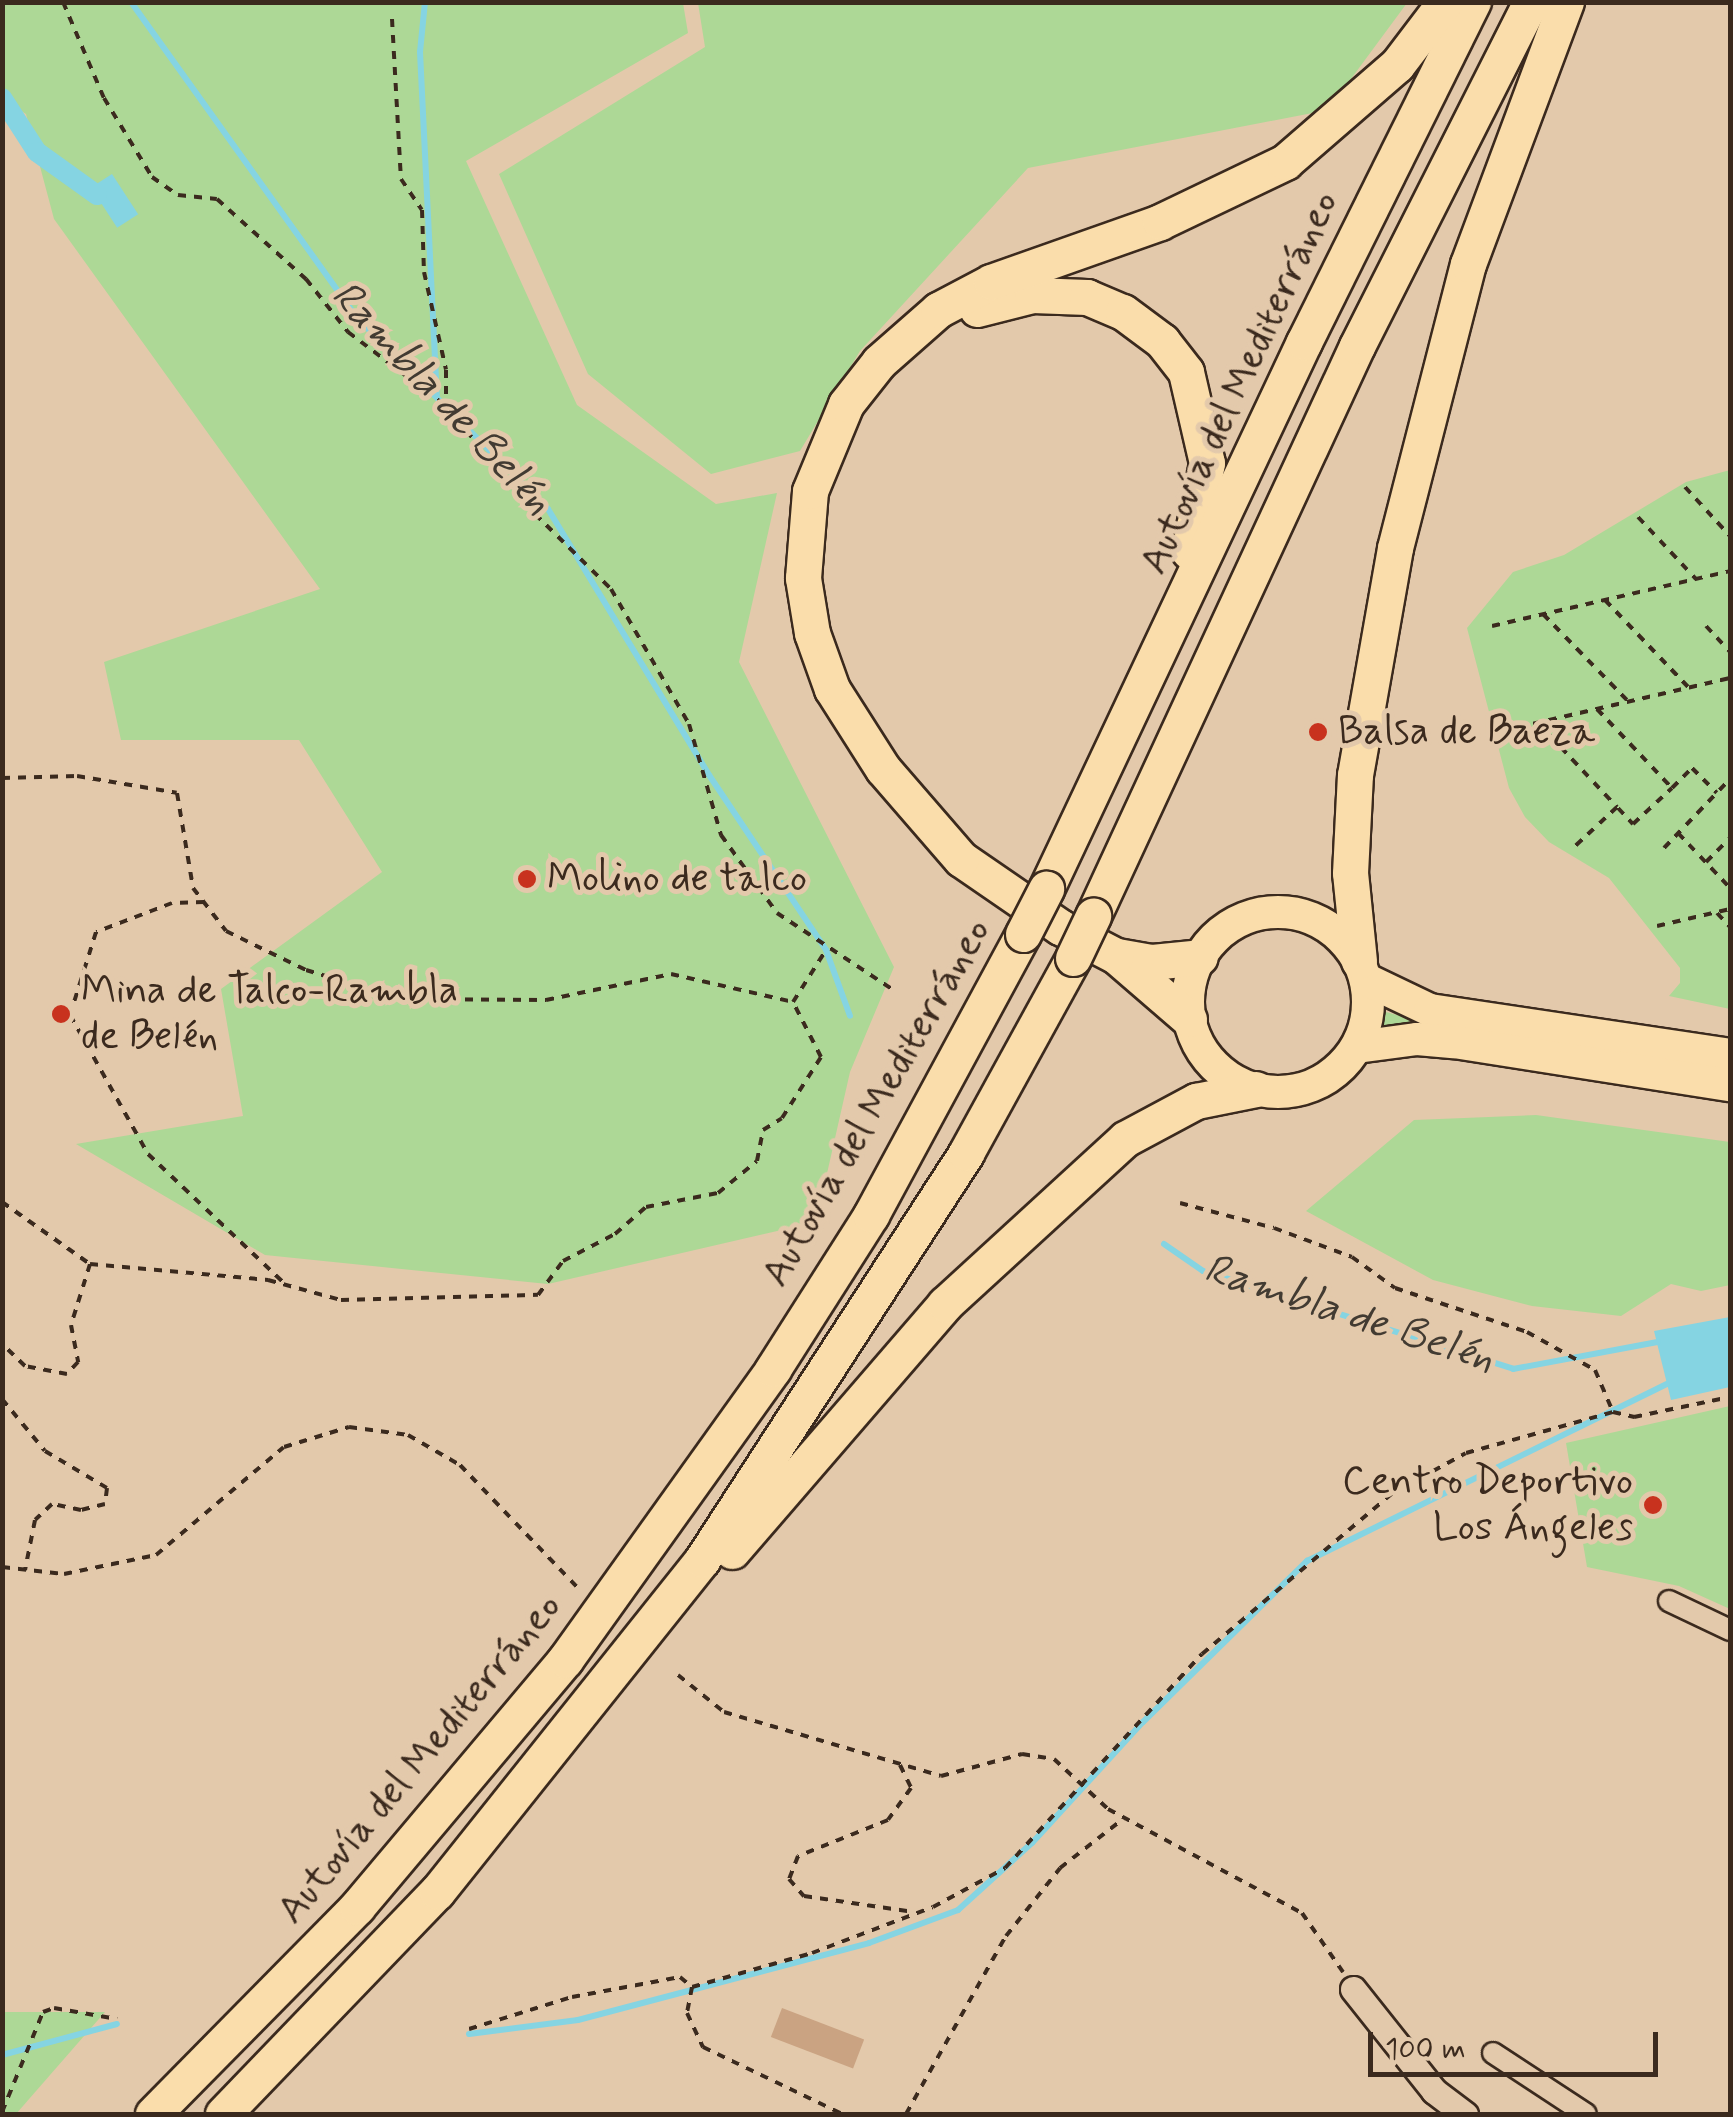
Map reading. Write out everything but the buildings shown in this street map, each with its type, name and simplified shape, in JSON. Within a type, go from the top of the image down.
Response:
[{"type":"highway","points":[[1190,1018],[1116,956],[1060,926],[961,859],[930,827],[850,721],[812,634],[804,535],[823,450],[846,404],[911,334],[958,297],[1160,222],[1285,162],[1397,65],[1445,2]]},
{"type":"highway","name":"Autovía del Mediterráneo","points":[[154,2114],[357,1907],[565,1660],[773,1369],[861,1230],[1046,890],[1304,342],[1473,2]]},
{"type":"highway","points":[[223,2114],[436,1892],[624,1662],[850,1339],[966,1153],[1094,916],[1357,346],[1531,2]]},
{"type":"highway","points":[[1363,971],[1350,873],[1355,775],[1395,548],[1468,264],[1566,2]]},
{"type":"highway","points":[[911,334],[994,302],[1060,294],[1124,312],[1162,341],[1186,372],[1207,463],[1173,624]]},
{"type":"highway","points":[[1116,956],[1152,962],[1200,956]]},
{"type":"highway","points":[[624,1662],[669,1630],[944,1304],[1125,1139],[1167,1112],[1256,1089]]},
{"type":"main road","points":[[1363,971],[1368,1015],[1357,1047],[1321,1082],[1289,1092],[1256,1089],[1220,1070],[1190,1018],[1188,997],[1200,956],[1238,921],[1290,912],[1338,934],[1363,971],[1430,1010],[1730,1055]]},
{"type":"main road","points":[[1357,1047],[1417,1039],[1454,1042],[1730,1085]]},
{"type":"street","points":[[1669,1601],[1730,1630]]},
{"type":"street","points":[[1353,1989],[1434,2091],[1465,2114]]},
{"type":"street","points":[[1493,2053],[1586,2114]]},
{"type":"path","points":[[63,2],[104,98],[152,177],[178,195],[216,199],[294,267],[348,332],[446,406],[535,514],[611,589],[689,724],[721,836],[777,913],[826,950],[892,990]]},
{"type":"path","points":[[392,20],[401,179],[422,210],[424,272],[446,370],[446,406]]},
{"type":"path","points":[[1684,487],[1730,536]]},
{"type":"path","points":[[1638,516],[1696,579]]},
{"type":"path","points":[[1492,626],[1730,571]]},
{"type":"path","points":[[1606,600],[1690,688]]},
{"type":"path","points":[[1543,614],[1628,702]]},
{"type":"path","points":[[1706,626],[1730,652]]},
{"type":"path","points":[[1502,731],[1730,678]]},
{"type":"path","points":[[1598,709],[1672,788]]},
{"type":"path","points":[[1538,723],[1634,824],[1692,768],[1717,793]]},
{"type":"path","points":[[2,778],[77,776],[177,793],[193,888],[226,931],[306,970],[401,999],[546,1000],[671,974],[793,1002],[813,1031],[821,1057],[782,1118],[763,1130],[757,1160],[718,1193],[646,1207],[615,1234],[563,1261],[538,1295],[342,1300],[286,1285],[90,1264],[2,1202]]},
{"type":"path","points":[[1664,848],[1730,779]]},
{"type":"path","points":[[1572,849],[1617,808]]},
{"type":"path","points":[[1678,833],[1730,888]]},
{"type":"path","points":[[1706,862],[1730,838]]},
{"type":"path","points":[[204,902],[172,902],[96,932],[70,1015],[148,1154],[286,1285]]},
{"type":"path","points":[[1657,926],[1730,910]]},
{"type":"path","points":[[1717,913],[1730,927]]},
{"type":"path","points":[[793,1002],[826,950]]},
{"type":"path","points":[[1180,1203],[1274,1228],[1352,1257],[1395,1288],[1528,1332],[1595,1370],[1613,1412]]},
{"type":"path","points":[[2,1344],[25,1366],[67,1374],[78,1362],[71,1324],[90,1264]]},
{"type":"path","points":[[692,1986],[812,1953],[916,1913],[1005,1868],[1202,1654],[1391,1494],[1466,1453],[1613,1412],[1634,1417],[1730,1396]]},
{"type":"path","points":[[2,1399],[45,1451],[107,1488],[104,1504],[82,1510],[52,1504],[35,1520],[25,1570]]},
{"type":"path","points":[[2,1567],[64,1574],[156,1555],[284,1446],[349,1427],[408,1435],[460,1464],[579,1589]]},
{"type":"path","points":[[678,1675],[724,1712],[941,1776],[1022,1754],[1054,1759],[1123,1819],[1302,1913],[1353,1989]]},
{"type":"path","points":[[900,1765],[911,1788],[888,1820],[798,1856],[789,1879],[804,1896],[916,1913]]},
{"type":"path","points":[[906,2114],[1006,1936],[1060,1868],[1123,1819]]},
{"type":"path","points":[[469,2029],[662,1976],[680,1977],[692,1986]]},
{"type":"path","points":[[692,1986],[687,2013],[703,2047],[842,2114]]},
{"type":"path","points":[[2,2112],[42,2012],[54,2008],[117,2019]]},
{"type":"green space","points":[[2,3],[683,3],[688,33],[466,161],[577,405],[716,504],[777,493],[739,662],[894,967],[850,1072],[816,1222],[548,1284],[265,1255],[76,1144],[243,1116],[221,989],[382,872],[299,740],[121,740],[104,662],[320,589],[54,219],[26,114],[3,99]]},
{"type":"green space","points":[[698,3],[1407,3],[1328,110],[1028,168],[860,351],[800,451],[711,474],[588,374],[499,174],[705,47]]},
{"type":"green space","points":[[1730,470],[1730,1009],[1669,996],[1680,983],[1680,968],[1609,878],[1549,842],[1525,817],[1509,788],[1467,628],[1513,572],[1564,555],[1686,482]]},
{"type":"green space","points":[[1379,1008],[1386,1012],[1445,1028],[1377,1027]]},
{"type":"green space","points":[[1536,1115],[1730,1142],[1730,1285],[1701,1291],[1671,1284],[1621,1316],[1532,1306],[1433,1280],[1306,1211],[1414,1120]]},
{"type":"green space","name":"Centro Deportivo Los Ángeles","points":[[1730,1406],[1730,1609],[1679,1586],[1587,1567],[1566,1443]]},
{"type":"green space","points":[[3,2012],[105,2012],[16,2114],[3,2114]]},
{"type":"water","points":[[112,174],[138,214],[117,228],[91,188]]},
{"type":"water","points":[[1730,1317],[1730,1387],[1671,1400],[1654,1331]]},
{"type":"waterway","name":"Rambla de Belén","points":[[131,2],[357,318],[548,509],[709,775],[826,950],[850,1016]]},
{"type":"waterway","points":[[425,2],[420,52],[437,396]]},
{"type":"waterway","points":[[2,98],[37,152],[97,195]]},
{"type":"waterway","name":"Rambla de Belén","points":[[1164,1244],[1203,1271],[1513,1369],[1657,1342]]},
{"type":"waterway","points":[[469,2034],[578,2020],[869,1943],[958,1910],[1032,1843],[1143,1722],[1307,1561],[1667,1384]]},
{"type":"waterway","points":[[2,2055],[117,2024]]},
{"type":"place","name":"Balsa de Baeza","points":[[1318,732]]},
{"type":"place","name":"Molino de talco","points":[[527,879]]},
{"type":"place","name":"Mina de Talco-Rambla de Belén","points":[[61,1014]]},
{"type":"place","name":"Centro Deportivo Los Ángeles","points":[[1653,1505]]}]
